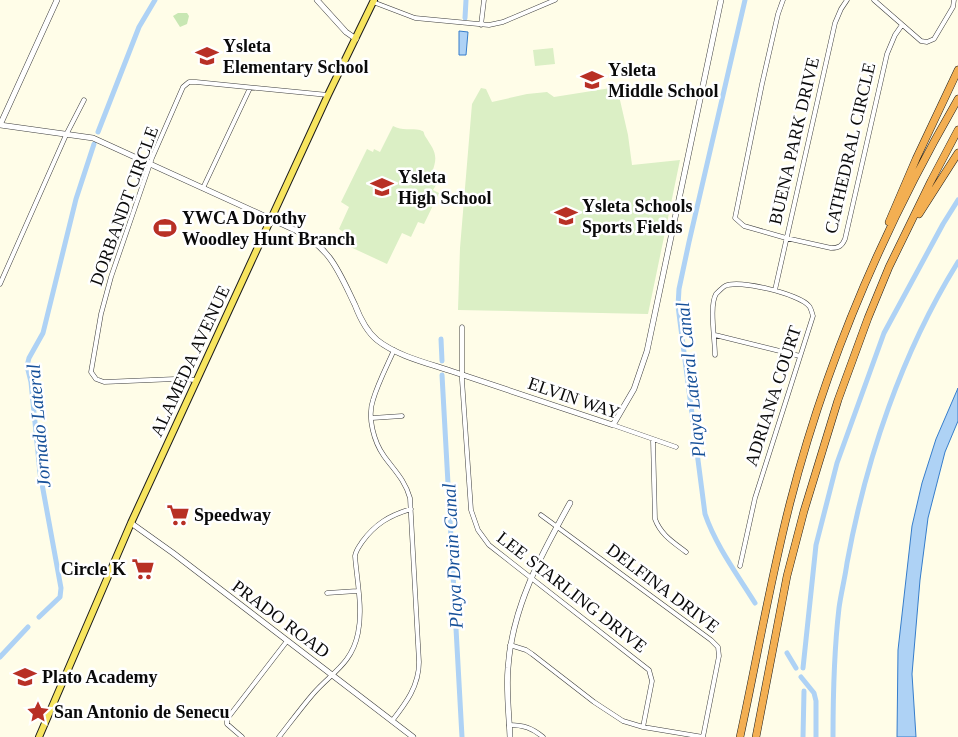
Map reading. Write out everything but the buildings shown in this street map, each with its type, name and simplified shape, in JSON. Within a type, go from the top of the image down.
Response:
[{"type":"highway","points":[[878,254],[887,226],[916,159],[958,70]]},
{"type":"highway","points":[[740,737],[770,587],[790,501],[838,353],[878,254],[924,160],[958,99]]},
{"type":"highway","points":[[756,737],[787,576],[838,400],[889,267],[958,130]]},
{"type":"highway","points":[[889,267],[930,195],[958,153]]},
{"type":"main road","name":"ALAMEDA AVENUE","points":[[39,737],[132,523],[373,1]]},
{"type":"street","points":[[0,125],[57,0]]},
{"type":"street","points":[[318,0],[346,32],[356,38]]},
{"type":"street","points":[[482,25],[484,0]]},
{"type":"street","points":[[373,1],[415,18],[482,25],[503,22],[555,0]]},
{"type":"street","points":[[613,425],[631,395],[647,351],[721,0]]},
{"type":"street","name":"CATHEDRAL CIRCLE","points":[[783,0],[762,84],[735,214],[736,218],[744,226],[831,248],[837,248],[842,245],[845,239],[887,54],[894,35],[902,25]]},
{"type":"street","name":"BUENA PARK DRIVE","points":[[775,290],[835,23],[847,0]]},
{"type":"street","points":[[874,0],[921,41],[927,42],[932,41],[953,7],[954,0]]},
{"type":"street","name":"DORBANDT CIRCLE","points":[[197,380],[104,382],[96,379],[91,372],[108,286],[152,158],[180,95],[187,83],[196,82],[328,95]]},
{"type":"street","points":[[203,188],[250,88]]},
{"type":"street","points":[[0,284],[66,135],[84,100]]},
{"type":"street","name":"ELVIN WAY","points":[[0,125],[93,138],[272,219],[313,240],[327,252],[338,268],[365,326],[378,341],[394,350],[435,366],[676,447]]},
{"type":"street","name":"ADRIANA COURT","points":[[715,355],[715,335],[712,317],[716,294],[725,286],[736,284],[775,290],[801,299],[810,306],[813,316],[755,498],[740,566]]},
{"type":"street","name":"LEE STARLING DRIVE","points":[[462,327],[471,510],[474,522],[489,545],[649,670],[652,680],[643,727]]},
{"type":"street","points":[[715,335],[800,356]]},
{"type":"street","points":[[392,721],[409,699],[419,671],[411,509],[405,485],[379,448],[373,431],[372,401],[394,350]]},
{"type":"street","points":[[372,418],[402,416]]},
{"type":"street","points":[[653,440],[655,520],[661,532],[686,552]]},
{"type":"street","points":[[510,737],[507,670],[516,618],[530,578],[570,503]]},
{"type":"street","points":[[279,737],[312,695],[333,676],[349,656],[358,634],[359,616],[355,556],[357,548],[372,530],[385,519],[411,509]]},
{"type":"street","name":"DELFINA DRIVE","points":[[541,515],[718,647],[718,656],[702,737]]},
{"type":"street","name":"PRADO ROAD","points":[[132,523],[413,737]]},
{"type":"street","points":[[327,594],[358,591]]},
{"type":"street","points":[[242,737],[227,724],[227,719],[287,641]]},
{"type":"street","points":[[510,645],[526,650],[615,717],[631,725],[702,737]]},
{"type":"street","points":[[509,724],[524,725],[544,737]]},
{"type":"green space","points":[[178,13],[187,13],[189,16],[187,24],[180,27],[173,16]]},
{"type":"green space","points":[[553,48],[555,64],[535,66],[533,50]]},
{"type":"green space","name":"Ysleta Schools Sports Fields","points":[[617,87],[628,135],[632,165],[680,160],[648,314],[458,310],[460,248],[472,104],[481,88],[486,89],[492,102],[527,94],[547,92],[554,97]]},
{"type":"green space","points":[[393,126],[423,131],[435,157],[432,172],[441,177],[433,190],[439,193],[424,224],[418,222],[411,237],[402,233],[387,264],[344,244],[348,235],[339,229],[349,207],[341,202],[367,149],[373,152],[374,149],[380,152]]},
{"type":"water","points":[[459,31],[468,32],[466,55],[459,55]]},
{"type":"water","points":[[958,388],[958,421],[945,452],[928,518],[920,580],[912,674],[916,737],[897,737],[898,650],[912,526],[922,483],[936,439]]},
{"type":"waterway","name":"Jornado Lateral","points":[[98,132],[139,27],[155,0]]},
{"type":"waterway","name":"Playa Drain Canal","points":[[465,18],[466,0]]},
{"type":"waterway","name":"Playa Lateral Canal","points":[[745,0],[689,242],[679,289],[678,306],[705,514],[721,549],[755,603]]},
{"type":"waterway","name":"Jornado Lateral","points":[[39,617],[60,597],[61,588],[40,473],[31,382],[27,366],[29,358],[43,333],[76,199],[94,144]]},
{"type":"waterway","points":[[803,668],[816,545],[837,463],[884,333],[958,200]]},
{"type":"waterway","points":[[833,737],[834,672],[839,608],[864,485],[903,369],[920,332],[958,262]]},
{"type":"waterway","name":"Playa Drain Canal","points":[[441,339],[442,361]]},
{"type":"waterway","name":"Playa Drain Canal","points":[[442,375],[462,737]]},
{"type":"waterway","name":"Jornado Lateral","points":[[0,657],[28,627]]},
{"type":"waterway","name":"Playa Lateral Canal","points":[[787,653],[796,668]]},
{"type":"waterway","name":"Playa Lateral Canal","points":[[801,677],[814,693],[816,701],[816,737]]},
{"type":"waterway","points":[[803,737],[804,691]]},
{"type":"place","name":"Ysleta Elementary School","points":[[207,56]]},
{"type":"place","name":"Ysleta Middle School","points":[[592,80]]},
{"type":"place","name":"Ysleta High School","points":[[382,187]]},
{"type":"place","name":"Ysleta Schools Sports Fields","points":[[566,216]]},
{"type":"place","name":"YWCA Dorothy Woodley Hunt Branch","points":[[165,228]]},
{"type":"place","name":"Speedway","points":[[178,515]]},
{"type":"place","name":"Circle K","points":[[143,569]]},
{"type":"place","name":"Plato Academy","points":[[25,677]]},
{"type":"place","name":"San Antonio de Senecu","points":[[38,712]]}]
